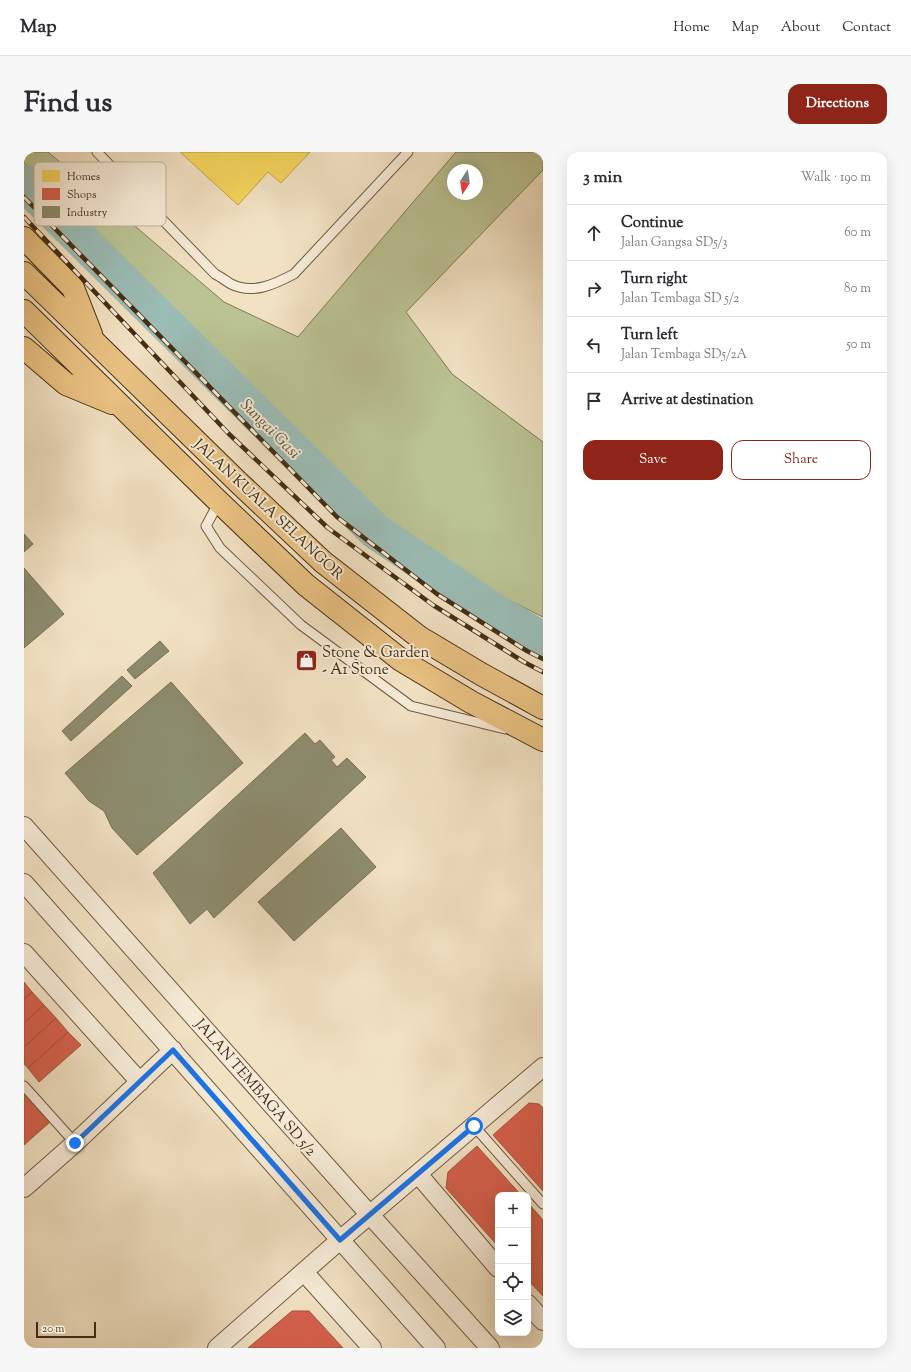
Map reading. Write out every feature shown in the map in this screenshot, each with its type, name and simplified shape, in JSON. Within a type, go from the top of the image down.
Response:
[{"type":"highway","points":[[24,238],[73,288],[95,342]]},
{"type":"highway","name":"JALAN KUALA SELANGOR","points":[[24,273],[239,483],[323,562],[419,637],[543,708]]},
{"type":"highway","name":"JALAN KUALA SELANGOR","points":[[24,311],[122,408],[306,585],[401,660],[471,702],[539,739]]},
{"type":"highway","points":[[24,348],[66,384],[122,408]]},
{"type":"street","name":"JALAN TEMBAGA SD 5/2","points":[[24,826],[370,1216],[490,1348]]},
{"type":"street","points":[[24,883],[436,1348]]},
{"type":"street","points":[[24,953],[140,1082]]},
{"type":"street","points":[[24,1188],[75,1143],[173,1050]]},
{"type":"street","points":[[225,1346],[340,1240],[542,1070]]},
{"type":"street","points":[[418,1174],[495,1264]]},
{"type":"street","points":[[304,1272],[372,1348]]},
{"type":"street","points":[[531,1308],[543,1322]]},
{"type":"lane","points":[[97,152],[107,162]]},
{"type":"lane","points":[[166,223],[216,274],[232,285],[251,288],[269,286],[294,274],[408,152]]},
{"type":"lane","points":[[219,502],[206,526],[220,548],[301,625],[411,706],[539,739]]},
{"type":"lane","points":[[24,1086],[75,1143]]},
{"type":"lane","points":[[474,1126],[543,1204]]},
{"type":"green space","points":[[24,152],[48,152],[60,162],[34,162],[34,173],[24,163]]},
{"type":"green space","points":[[456,152],[543,152],[543,170],[406,312],[452,374],[543,442],[543,617],[445,568],[374,513],[87,226],[135,226],[224,302],[298,337]]},
{"type":"building: Homes","points":[[180,152],[310,152],[281,183],[268,172],[238,205]]},
{"type":"building: Shops","points":[[24,982],[32,992],[24,999]]},
{"type":"building: Shops","points":[[32,992],[44,1005],[24,1023],[24,999]]},
{"type":"building: Shops","points":[[44,1005],[56,1018],[24,1047],[24,1023]]},
{"type":"building: Shops","points":[[56,1018],[68,1032],[28,1068],[24,1064],[24,1047]]},
{"type":"building: Shops","points":[[68,1032],[81,1045],[39,1082],[28,1068]]},
{"type":"building: Shops","points":[[26,1094],[50,1122],[24,1145],[24,1095]]},
{"type":"building: Shops","points":[[529,1103],[539,1104],[543,1108],[543,1191],[493,1135]]},
{"type":"building: Shops","points":[[477,1146],[518,1192],[495,1192],[495,1243],[446,1188],[448,1172]]},
{"type":"building: Shops","points":[[531,1206],[543,1220],[543,1296],[531,1283]]},
{"type":"building: Shops","points":[[292,1311],[309,1311],[343,1348],[248,1348]]},
{"type":"building: Industry","points":[[24,534],[33,544],[24,552]]},
{"type":"building: Industry","points":[[24,568],[64,614],[24,648]]},
{"type":"building: Industry","points":[[160,641],[169,651],[135,679],[127,670]]},
{"type":"building: Industry","points":[[122,676],[132,686],[71,741],[62,731]]},
{"type":"building: Industry","points":[[171,682],[243,763],[137,855],[112,828],[104,811],[89,801],[65,773]]},
{"type":"building: Industry","points":[[305,733],[315,744],[320,740],[335,757],[331,760],[337,767],[347,758],[366,777],[214,918],[207,909],[190,924],[153,873]]},
{"type":"building: Industry","points":[[341,828],[376,867],[294,941],[258,902]]},
{"type":"waterway","name":"Sungai Gasi","points":[[24,183],[34,193]]},
{"type":"waterway","name":"Sungai Gasi","points":[[67,226],[375,531],[491,609],[543,640]]},
{"type":"railway","points":[[24,197],[34,207]]},
{"type":"railway","points":[[24,217],[229,434],[328,528],[433,605],[524,662],[543,672]]},
{"type":"railway","points":[[52,226],[337,517],[437,594],[527,651],[543,659]]},
{"type":"place","name":"Stone & Garden - A1 Stone","points":[[307,661]]},
{"type":"route","points":[[75,1143],[173,1050],[340,1240],[474,1126]]}]
